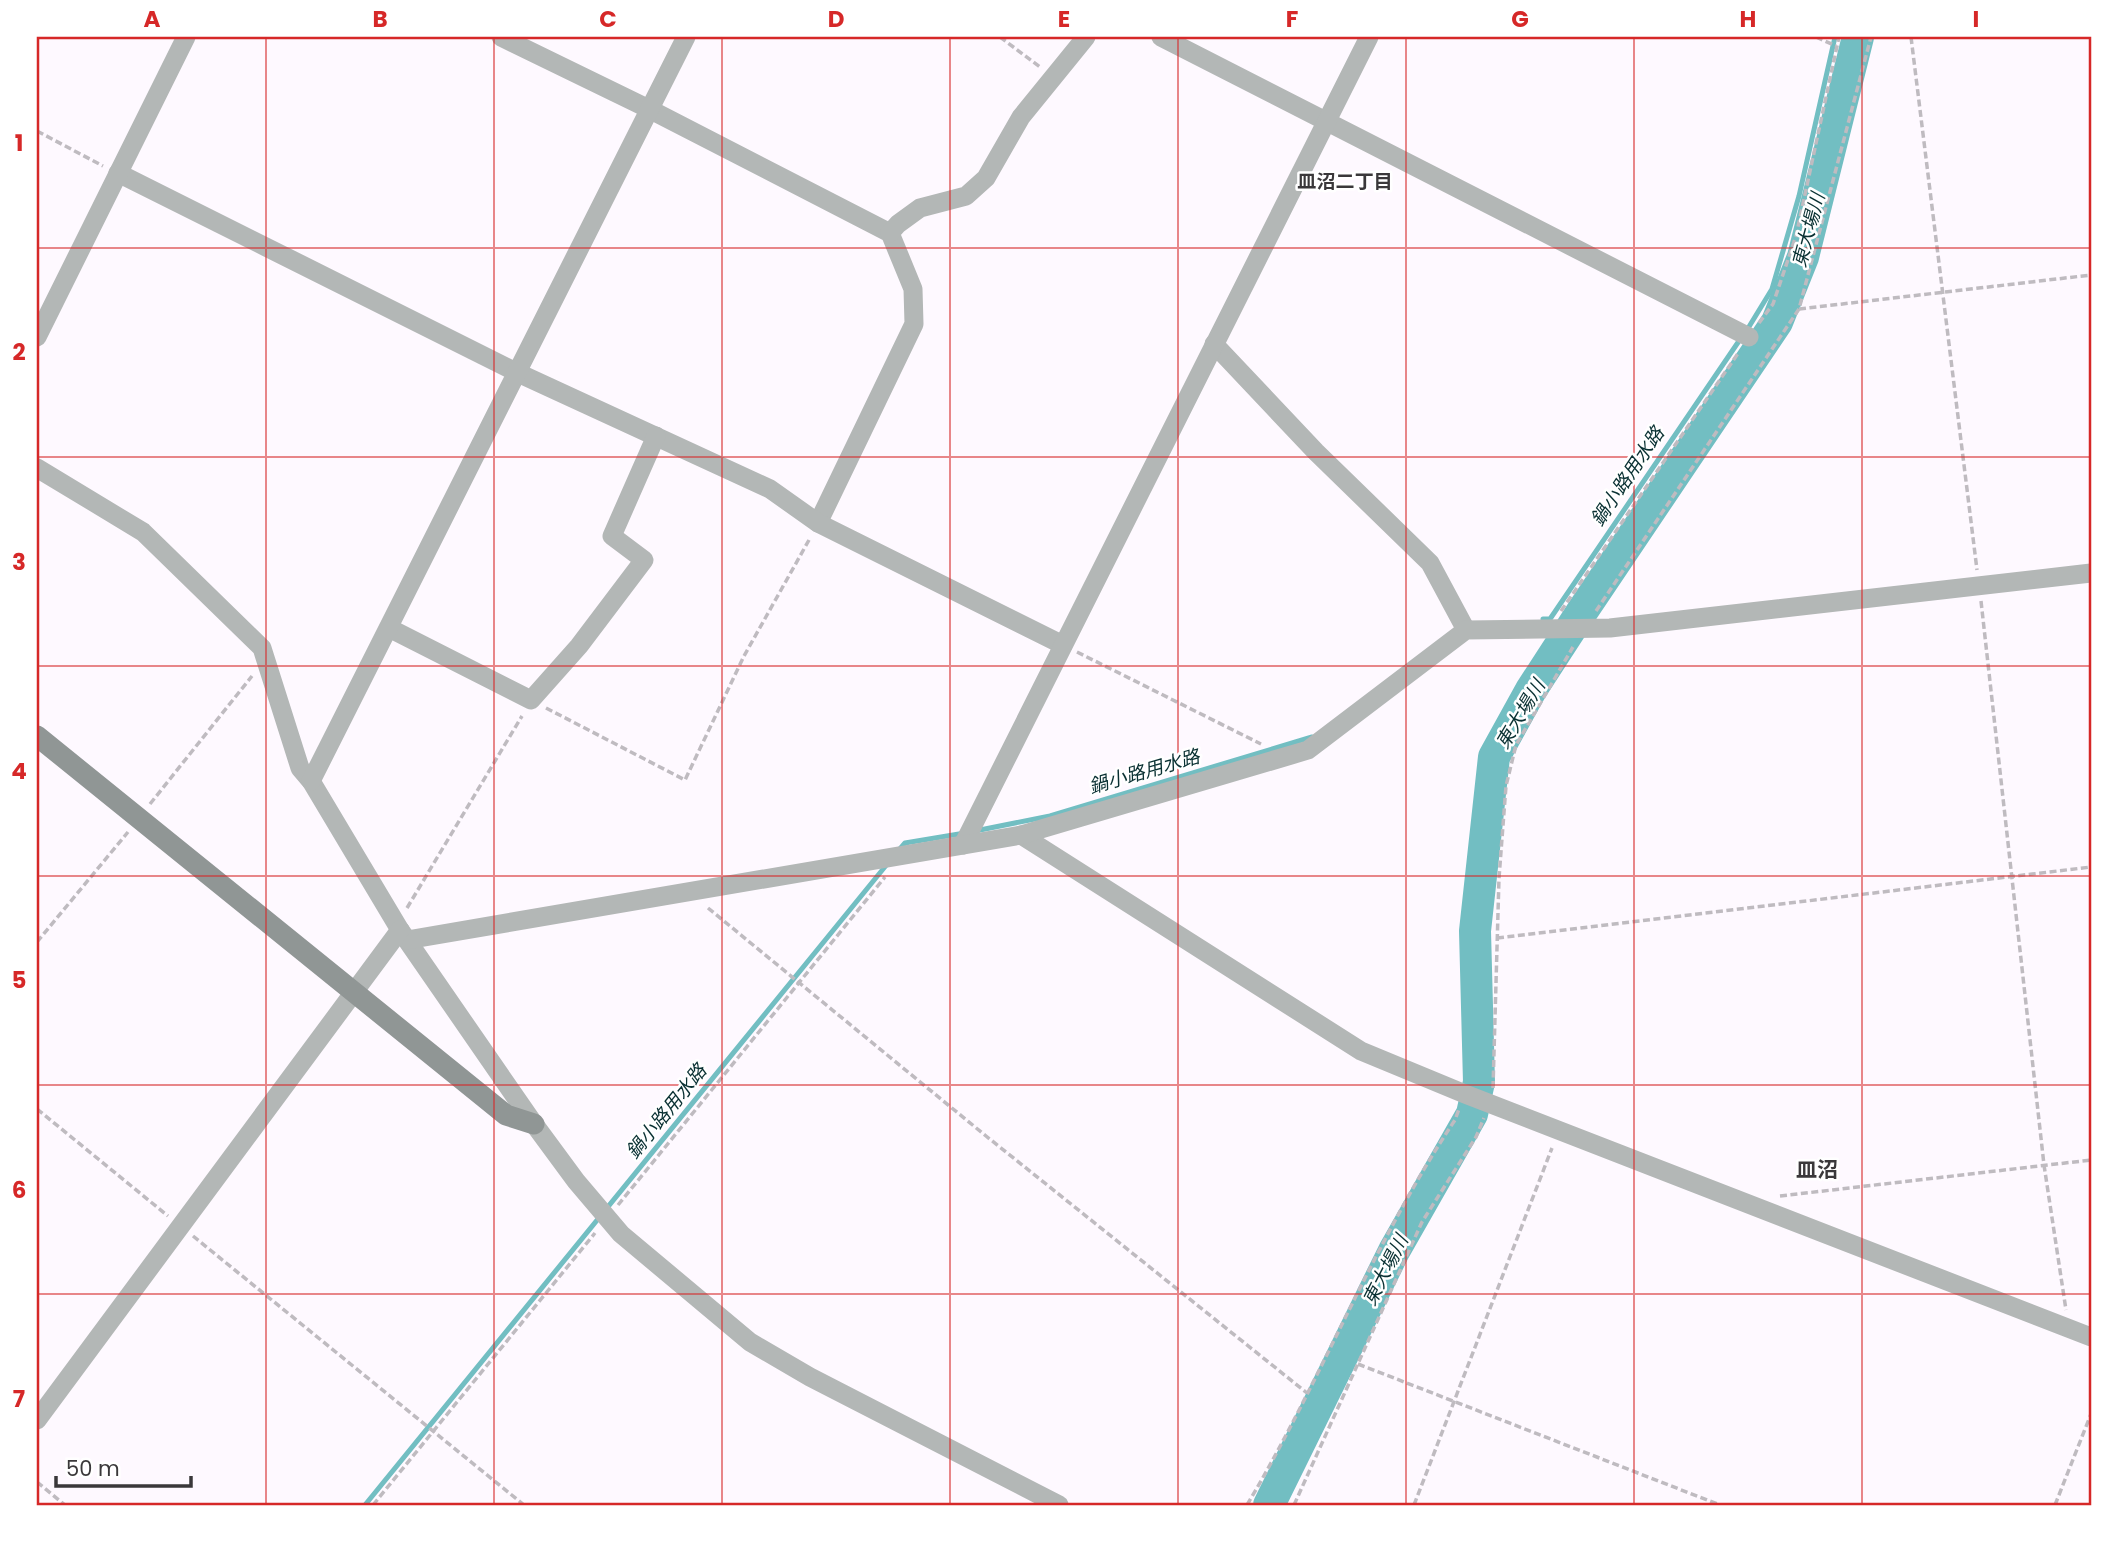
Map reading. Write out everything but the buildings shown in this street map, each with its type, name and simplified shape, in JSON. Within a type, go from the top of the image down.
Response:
[{"type":"street","points":[[37,337],[186,37]]},
{"type":"street","points":[[501,37],[649,109],[890,233],[913,289],[914,324],[818,523]]},
{"type":"street","points":[[311,781],[686,37]]},
{"type":"street","points":[[890,233],[920,208],[966,196],[986,178],[1021,117],[1086,37]]},
{"type":"street","points":[[1161,37],[1749,337]]},
{"type":"street","points":[[963,845],[1369,37]]},
{"type":"street","points":[[118,173],[516,372],[770,489],[818,523],[1063,645]]},
{"type":"street","points":[[1214,344],[1316,452],[1430,563],[1466,630]]},
{"type":"street","points":[[388,628],[531,700],[579,646],[645,560],[612,536],[656,436]]},
{"type":"street","points":[[37,468],[143,532],[262,648],[300,768],[311,781],[402,931],[534,1124],[606,1219],[750,1342],[810,1377],[1055,1504]]},
{"type":"street","points":[[37,1420],[353,993],[402,931],[695,891],[1021,835],[1308,750],[1466,630],[1624,627],[2091,573]]},
{"type":"street","points":[[37,736],[506,1115],[534,1124]]},
{"type":"street","points":[[1021,835],[1361,1051],[2091,1337]]},
{"type":"path","points":[[1000,37],[1053,76]]},
{"type":"path","points":[[1816,37],[1836,46]]},
{"type":"path","points":[[1910,37],[1979,588],[2045,1165],[2069,1328]]},
{"type":"path","points":[[37,131],[118,173]]},
{"type":"path","points":[[1799,309],[2091,275]]},
{"type":"path","points":[[402,931],[531,700],[685,780],[744,656],[818,523]]},
{"type":"path","points":[[1294,1505],[1422,1223],[1476,1137],[1490,1102],[1494,1070],[1497,938],[1506,786],[1516,745],[1584,629]]},
{"type":"path","points":[[1063,645],[1285,756]]},
{"type":"path","points":[[373,1505],[902,856]]},
{"type":"path","points":[[1497,938],[2091,867]]},
{"type":"path","points":[[695,891],[711,912],[1307,1393]]},
{"type":"path","points":[[1247,1505],[1278,1452],[1415,1182],[1455,1120],[1465,1094]]},
{"type":"path","points":[[37,1109],[524,1505]]},
{"type":"path","points":[[1414,1505],[1559,1129]]},
{"type":"path","points":[[1741,1201],[2091,1160]]},
{"type":"path","points":[[1358,1364],[1720,1505]]},
{"type":"path","points":[[2055,1505],[2091,1413]]},
{"type":"path","points":[[37,1482],[65,1505]]},
{"type":"waterway","name":"鍋小路用水路","points":[[1747,330],[1772,289],[1799,196],[1835,37]]},
{"type":"waterway","name":"東大場川","points":[[1269,1505],[1394,1251],[1472,1114],[1479,1082],[1475,931],[1494,757],[1531,690],[1581,613],[1777,322],[1803,257],[1858,37]]},
{"type":"waterway","name":"鍋小路用水路","points":[[1543,619],[1550,619],[1741,338]]},
{"type":"waterway","name":"鍋小路用水路","points":[[975,831],[1050,816],[1312,737]]},
{"type":"waterway","name":"鍋小路用水路","points":[[899,850],[905,843],[965,833]]},
{"type":"waterway","name":"鍋小路用水路","points":[[365,1505],[888,863]]},
{"type":"district","name":"皿沼二丁目","points":[[1345,181]]},
{"type":"district","name":"皿沼","points":[[1817,1170]]}]
